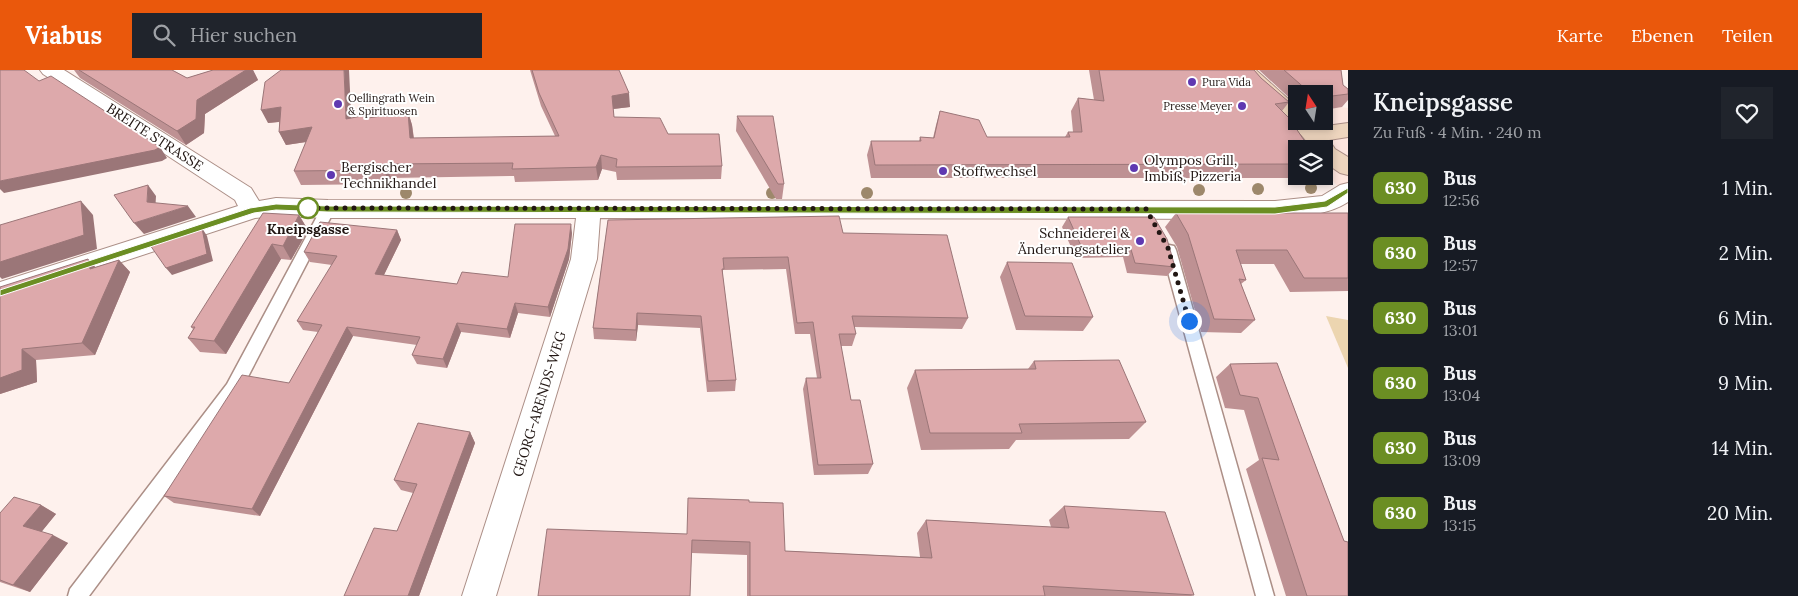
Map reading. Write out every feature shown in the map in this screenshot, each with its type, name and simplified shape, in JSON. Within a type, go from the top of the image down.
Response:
[{"type":"main road","points":[[1244,70],[1288,111]]},
{"type":"main road","points":[[1348,130],[1315,138],[1327,154],[1348,167]]},
{"type":"street","name":"BREITE STRASSE","points":[[50,70],[264,209]]},
{"type":"street","points":[[0,292],[264,209],[589,209],[1153,222],[1327,204],[1348,191]]},
{"type":"street","name":"GEORG-ARENDS-WEG","points":[[479,596],[584,259],[589,209]]},
{"type":"lane","points":[[77,596],[232,389],[328,209]]},
{"type":"lane","points":[[1153,222],[1168,248],[1265,596]]},
{"type":"shaded area","points":[[1333,108],[1348,108],[1348,199],[1333,181],[1333,140],[1306,140],[1308,130],[1333,130]]},
{"type":"shaded area","points":[[1326,316],[1348,320],[1348,368]]},
{"type":"building","points":[[0,70],[24,70],[39,81],[51,76],[160,147],[155,150],[0,181]]},
{"type":"building","points":[[79,70],[172,70],[187,78],[213,70],[246,70],[197,100],[196,119],[177,131]]},
{"type":"building","points":[[281,70],[344,70],[346,119],[367,115],[368,118],[408,112],[410,138],[559,136],[539,93],[532,70],[619,70],[629,93],[612,96],[614,117],[660,118],[668,134],[719,134],[722,166],[616,167],[617,159],[601,155],[596,167],[512,169],[513,163],[386,164],[384,170],[294,171],[312,127],[279,132],[281,107],[261,110],[265,82]]},
{"type":"building","points":[[1099,70],[1254,70],[1288,101],[1275,104],[1288,117],[1288,130],[1297,130],[1304,140],[1288,140],[1288,164],[875,165],[871,141],[921,141],[920,137],[934,138],[940,111],[979,120],[987,137],[1070,137],[1068,132],[1082,132],[1078,98],[1104,101]]},
{"type":"building","points":[[1284,70],[1341,70],[1343,85],[1348,89],[1348,94],[1333,96],[1333,85],[1301,85]]},
{"type":"building","points":[[737,116],[773,116],[784,184],[778,184]]},
{"type":"building","points":[[148,185],[147,202],[188,206],[134,223],[114,195]]},
{"type":"building","points":[[81,201],[84,235],[0,262],[0,225]]},
{"type":"building","points":[[263,213],[299,215],[283,246],[272,244],[214,341],[188,338],[195,327],[191,327]]},
{"type":"building","points":[[1176,213],[1348,213],[1348,278],[1304,278],[1287,250],[1236,250],[1246,280],[1239,279],[1255,320],[1214,319],[1188,234]]},
{"type":"building","points":[[839,216],[843,233],[947,235],[968,318],[852,316],[856,334],[839,334],[851,400],[860,400],[873,464],[818,465],[806,378],[821,378],[813,322],[797,323],[788,257],[723,258],[724,269],[722,269],[736,380],[708,381],[701,316],[637,313],[636,330],[593,328],[608,220]]},
{"type":"building","points":[[1068,217],[1154,217],[1167,239],[1175,267],[1135,263],[1130,246],[1082,248]]},
{"type":"building","points":[[320,222],[397,230],[375,274],[457,284],[462,272],[508,277],[515,224],[571,224],[568,249],[548,307],[515,303],[507,329],[457,323],[443,359],[412,355],[420,337],[347,327],[252,509],[164,496],[242,375],[289,383],[322,325],[297,321],[337,256],[304,252]]},
{"type":"building","points":[[202,228],[207,254],[166,268],[150,245]]},
{"type":"building","points":[[88,259],[90,269],[119,260],[82,343],[22,349],[22,370],[0,378],[0,287]]},
{"type":"building","points":[[1007,262],[1072,263],[1093,317],[1025,316]]},
{"type":"building","points":[[1119,360],[1146,422],[1019,424],[1022,433],[930,433],[915,370],[1036,369],[1034,361]]},
{"type":"building","points":[[1277,363],[1344,541],[1348,542],[1348,596],[1307,596],[1262,458],[1279,460],[1258,398],[1240,395],[1230,364]]},
{"type":"building","points":[[418,423],[470,432],[408,596],[344,596],[374,528],[397,531],[417,484],[394,480]]},
{"type":"building","points":[[14,497],[41,505],[23,526],[53,535],[13,585],[0,580],[0,513]]},
{"type":"building","points":[[688,498],[783,503],[785,551],[932,558],[926,520],[1069,528],[1064,506],[1165,512],[1194,595],[1043,586],[1045,596],[750,596],[750,542],[692,540],[690,596],[538,596],[547,529],[687,534]]},
{"type":"bus line","name":"630","points":[[0,292],[253,210],[276,207],[328,209],[1275,210],[1327,204],[1348,191]]},
{"type":"place","name":"Pura Vida","points":[[1192,82]]},
{"type":"place","name":"Oellingrath Wein & Spirituosen","points":[[338,104]]},
{"type":"place","name":"Presse Meyer","points":[[1242,106]]},
{"type":"place","name":"Olympos Grill, Imbiß, Pizzeria","points":[[1134,168]]},
{"type":"place","name":"Stoffwechsel","points":[[943,171]]},
{"type":"place","name":"Bergischer Technikhandel","points":[[331,175]]},
{"type":"place","name":"Kneipsgasse","points":[[308,208]]},
{"type":"place","name":"Schneiderei & Änderungsatelier","points":[[1140,241]]},
{"type":"route","points":[[308,208],[304,208],[1146,209],[1168,248],[1189,321]]}]
